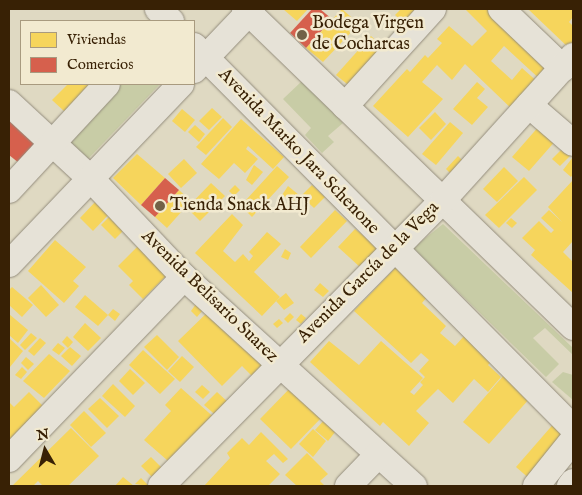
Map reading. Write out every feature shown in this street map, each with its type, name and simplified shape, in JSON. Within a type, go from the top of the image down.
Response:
[{"type":"street","points":[[345,106],[433,9]]},
{"type":"street","points":[[502,9],[568,62]]},
{"type":"street","points":[[198,58],[249,10],[573,328]]},
{"type":"street","name":"Avenida Marko Jara Schenone","points":[[198,58],[573,428]]},
{"type":"street","name":"Avenida García de la Vega","points":[[161,486],[277,365],[443,200],[568,62]]},
{"type":"street","points":[[9,190],[106,85]]},
{"type":"street","points":[[9,264],[180,85]]},
{"type":"street","name":"Avenida Belisario Suarez","points":[[9,103],[91,178],[184,277],[277,365],[414,486]]},
{"type":"street","points":[[529,105],[573,142]]},
{"type":"street","points":[[9,459],[184,277]]},
{"type":"street","points":[[536,486],[573,440]]},
{"type":"street","points":[[348,486],[378,455]]},
{"type":"street","points":[[570,486],[573,482]]},
{"type":"green space","points":[[302,81],[343,123],[328,136],[334,142],[322,153],[305,135],[311,128],[283,99]]},
{"type":"green space","points":[[117,85],[159,85],[87,160],[65,139]]},
{"type":"green space","points":[[443,224],[573,348],[573,355],[545,328],[533,338],[559,364],[546,377],[413,248]]},
{"type":"green space","points":[[563,372],[573,375],[573,400],[552,382]]},
{"type":"building: Viviendas","points":[[283,9],[308,9],[297,21]]},
{"type":"building: Viviendas","points":[[342,9],[359,24],[323,62],[306,48]]},
{"type":"building: Viviendas","points":[[401,9],[422,9],[407,25],[395,15]]},
{"type":"building: Viviendas","points":[[465,9],[494,9],[557,67],[543,82],[504,46],[491,61],[512,80],[522,68],[540,84],[515,112],[465,64],[452,80],[437,65],[422,82],[443,99],[408,137],[373,106],[407,69],[410,72],[425,55],[428,58],[442,43],[437,39],[449,26],[472,46],[487,31]]},
{"type":"building: Viviendas","points":[[528,9],[573,9],[573,17],[569,22],[573,26],[573,48],[571,50]]},
{"type":"building: Viviendas","points":[[371,36],[386,50],[352,88],[336,75]]},
{"type":"building: Viviendas","points":[[477,82],[485,89],[477,98],[488,107],[472,125],[453,109]]},
{"type":"building: Viviendas","points":[[67,85],[90,85],[65,112],[52,100]]},
{"type":"building: Viviendas","points":[[212,108],[222,117],[209,130],[199,121]]},
{"type":"building: Viviendas","points":[[182,109],[195,120],[185,132],[172,121]]},
{"type":"building: Viviendas","points":[[435,112],[446,124],[431,140],[419,128]]},
{"type":"building: Viviendas","points":[[223,118],[232,127],[206,155],[196,147]]},
{"type":"building: Viviendas","points":[[241,119],[284,157],[273,169],[248,146],[246,149],[258,159],[245,173],[234,163],[219,179],[201,164]]},
{"type":"building: Viviendas","points":[[450,122],[463,133],[436,165],[422,154]]},
{"type":"building: Viviendas","points":[[195,125],[205,134],[199,142],[188,132]]},
{"type":"building: Viviendas","points":[[540,125],[557,139],[529,171],[512,157]]},
{"type":"building: Viviendas","points":[[564,147],[572,154],[560,166],[552,159]]},
{"type":"building: Viviendas","points":[[137,154],[165,178],[141,205],[113,178]]},
{"type":"building: Viviendas","points":[[458,156],[465,163],[452,175],[446,169]]},
{"type":"building: Viviendas","points":[[573,157],[573,174],[571,177],[563,170]]},
{"type":"building: Viviendas","points":[[184,159],[197,173],[181,188],[168,174]]},
{"type":"building: Viviendas","points":[[254,165],[263,172],[252,185],[246,180]]},
{"type":"building: Viviendas","points":[[277,166],[289,177],[252,217],[244,209],[250,203],[246,200]]},
{"type":"building: Viviendas","points":[[504,167],[518,181],[497,202],[483,189]]},
{"type":"building: Viviendas","points":[[524,177],[537,190],[499,228],[485,215]]},
{"type":"building: Viviendas","points":[[573,180],[573,241],[563,252],[573,262],[573,293],[531,255],[535,250],[522,238],[539,221],[551,233],[554,230],[541,218],[549,210],[562,222],[548,207]]},
{"type":"building: Viviendas","points":[[211,183],[225,196],[200,221],[187,208]]},
{"type":"building: Viviendas","points":[[235,185],[240,190],[234,196],[229,191]]},
{"type":"building: Viviendas","points":[[312,185],[325,197],[314,208],[301,196]]},
{"type":"building: Viviendas","points":[[288,186],[299,195],[292,203],[282,195]]},
{"type":"building: Viviendas","points":[[179,190],[191,201],[167,228],[155,217]]},
{"type":"building: Viviendas","points":[[97,200],[110,213],[93,231],[80,218]]},
{"type":"building: Viviendas","points":[[335,210],[347,221],[311,258],[300,247]]},
{"type":"building: Viviendas","points":[[112,214],[126,228],[115,239],[101,225]]},
{"type":"building: Viviendas","points":[[232,214],[243,225],[223,251],[235,262],[243,254],[249,261],[253,256],[249,252],[267,232],[281,244],[254,272],[280,297],[262,316],[195,253]]},
{"type":"building: Viviendas","points":[[511,218],[517,223],[512,228],[506,223]]},
{"type":"building: Viviendas","points":[[355,229],[380,248],[361,268],[338,247]]},
{"type":"building: Viviendas","points":[[55,240],[86,267],[73,281],[79,286],[64,303],[28,271]]},
{"type":"building: Viviendas","points":[[142,242],[171,271],[143,299],[129,285],[133,281],[118,266]]},
{"type":"building: Viviendas","points":[[285,249],[291,253],[288,260],[281,257]]},
{"type":"building: Viviendas","points":[[396,267],[428,296],[422,303],[446,326],[440,333],[455,346],[465,335],[492,361],[488,365],[501,377],[488,392],[474,379],[453,403],[438,389],[416,411],[429,423],[409,446],[383,422],[380,426],[310,362],[329,341],[359,365],[381,341],[423,378],[410,392],[414,395],[423,385],[420,382],[425,377],[419,371],[429,360],[421,353],[411,363],[354,311]]},
{"type":"building: Viviendas","points":[[320,283],[329,291],[323,297],[314,290]]},
{"type":"building: Viviendas","points":[[41,285],[59,305],[46,317],[28,298]]},
{"type":"building: Viviendas","points":[[12,287],[33,305],[22,317],[9,305],[9,290]]},
{"type":"building: Viviendas","points":[[286,293],[294,303],[284,310],[276,301]]},
{"type":"building: Viviendas","points":[[85,295],[108,315],[98,326],[75,307]]},
{"type":"building: Viviendas","points":[[196,304],[203,310],[197,317],[191,311]]},
{"type":"building: Viviendas","points":[[214,306],[265,365],[253,377],[242,366],[222,386],[178,341]]},
{"type":"building: Viviendas","points":[[113,309],[120,314],[115,321],[108,315]]},
{"type":"building: Viviendas","points":[[290,313],[294,317],[288,323],[284,319]]},
{"type":"building: Viviendas","points":[[9,314],[28,330],[18,343],[9,335]]},
{"type":"building: Viviendas","points":[[301,314],[306,318],[301,324],[296,320]]},
{"type":"building: Viviendas","points":[[279,319],[283,323],[277,328],[273,324]]},
{"type":"building: Viviendas","points":[[85,323],[101,338],[88,351],[73,337]]},
{"type":"building: Viviendas","points":[[31,333],[37,338],[25,350],[20,345]]},
{"type":"building: Viviendas","points":[[157,335],[179,357],[167,370],[144,347]]},
{"type":"building: Viviendas","points":[[67,336],[73,342],[68,348],[62,342]]},
{"type":"building: Viviendas","points":[[9,338],[23,351],[10,367],[9,366]]},
{"type":"building: Viviendas","points":[[40,338],[46,343],[34,356],[28,351]]},
{"type":"building: Viviendas","points":[[58,343],[65,348],[59,355],[52,350]]},
{"type":"building: Viviendas","points":[[70,347],[81,356],[72,366],[61,356]]},
{"type":"building: Viviendas","points":[[143,350],[175,379],[160,394],[129,365]]},
{"type":"building: Viviendas","points":[[49,354],[70,371],[44,398],[23,381]]},
{"type":"building: Viviendas","points":[[182,356],[194,367],[180,382],[168,371]]},
{"type":"building: Viviendas","points":[[26,357],[34,364],[28,370],[21,363]]},
{"type":"building: Viviendas","points":[[22,367],[27,372],[21,379],[15,375]]},
{"type":"building: Viviendas","points":[[130,369],[145,383],[133,395],[119,381]]},
{"type":"building: Viviendas","points":[[504,375],[530,398],[489,444],[463,422]]},
{"type":"building: Viviendas","points":[[113,384],[135,406],[125,417],[102,396]]},
{"type":"building: Viviendas","points":[[294,384],[325,414],[291,449],[260,419]]},
{"type":"building: Viviendas","points":[[202,385],[210,392],[203,399],[195,392]]},
{"type":"building: Viviendas","points":[[181,388],[217,420],[175,467],[144,440],[171,411],[165,405]]},
{"type":"building: Viviendas","points":[[29,392],[43,406],[9,440],[9,402],[14,407]]},
{"type":"building: Viviendas","points":[[217,392],[231,405],[219,418],[204,405]]},
{"type":"building: Viviendas","points":[[100,398],[119,416],[107,428],[88,409]]},
{"type":"building: Viviendas","points":[[84,411],[106,433],[91,447],[70,425]]},
{"type":"building: Viviendas","points":[[327,417],[339,427],[328,441],[315,430]]},
{"type":"building: Viviendas","points":[[556,421],[571,434],[531,480],[516,467]]},
{"type":"building: Viviendas","points":[[71,428],[99,456],[68,486],[43,486],[38,481],[33,486],[12,486]]},
{"type":"building: Viviendas","points":[[313,429],[326,441],[313,457],[299,444]]},
{"type":"building: Viviendas","points":[[261,432],[288,459],[283,463],[274,454],[266,461],[280,474],[268,486],[204,486],[230,458],[227,453],[242,438],[249,445]]},
{"type":"building: Viviendas","points":[[307,453],[328,474],[320,481],[325,486],[297,486],[285,475]]},
{"type":"building: Viviendas","points":[[151,457],[169,475],[159,484],[141,466]]},
{"type":"building: Viviendas","points":[[123,477],[134,486],[115,486]]},
{"type":"building: Viviendas","points":[[141,478],[149,486],[135,484]]},
{"type":"building: Comercios","points":[[312,9],[320,9],[332,19],[306,48],[290,33]]},
{"type":"building: Comercios","points":[[9,114],[39,140],[19,163],[9,155]]},
{"type":"building: Comercios","points":[[165,178],[179,190],[155,217],[141,205]]},
{"type":"place","name":"Bodega Virgen de Cocharcas","points":[[302,35]]},
{"type":"place","name":"Tienda Snack AHJ","points":[[160,206]]}]
